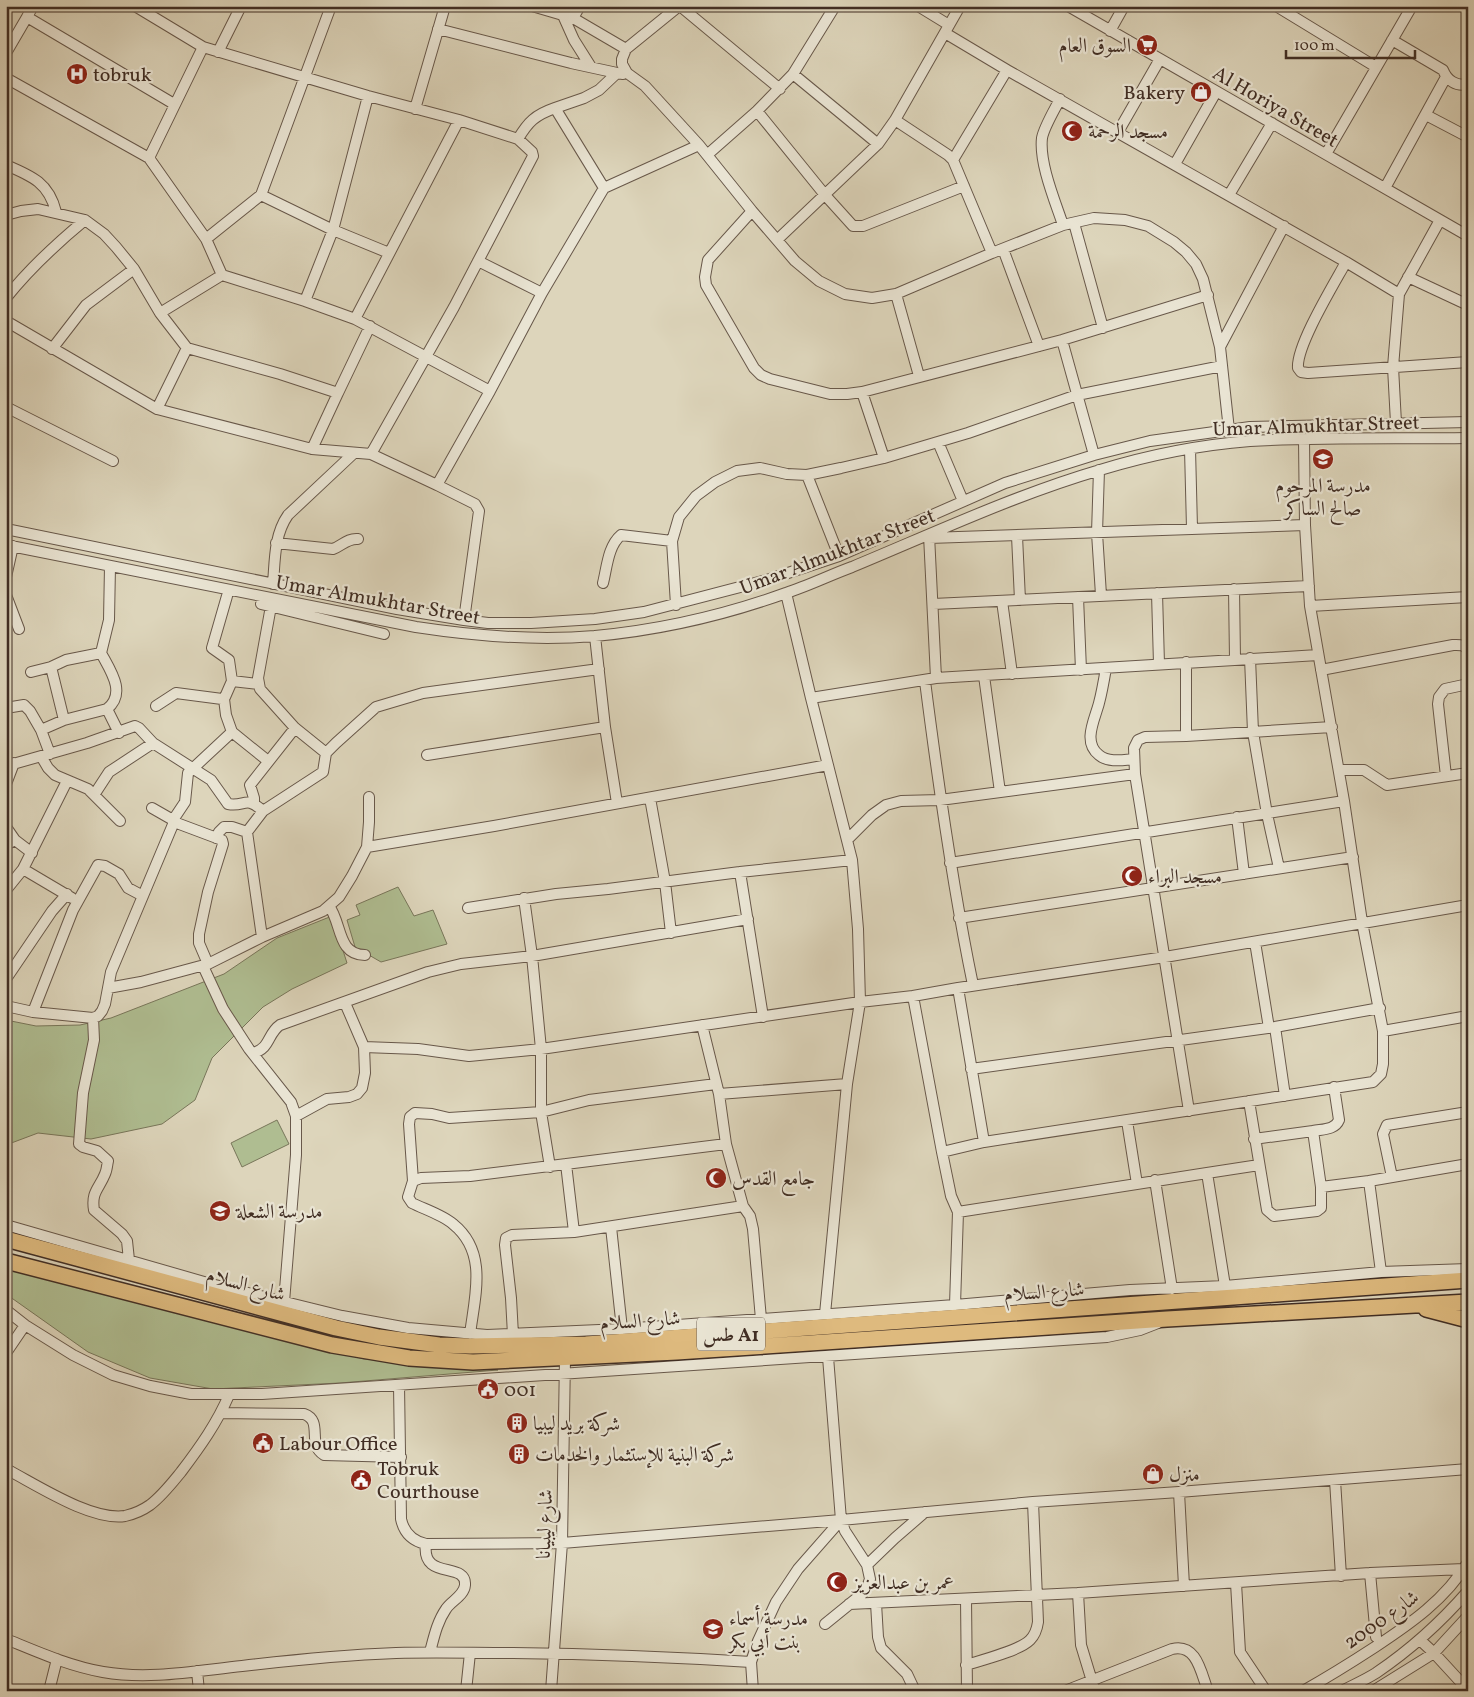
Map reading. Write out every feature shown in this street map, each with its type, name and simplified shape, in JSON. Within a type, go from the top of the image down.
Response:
[{"type":"highway","name":"شارع السلام","points":[[6,1239],[336,1328],[411,1342],[470,1346],[595,1343],[1468,1280]]},
{"type":"highway","name":"شارع السلام","points":[[6,1261],[332,1345],[374,1353],[440,1361],[473,1362],[687,1352],[1168,1319],[1468,1302]]},
{"type":"highway","points":[[1405,1306],[1430,1309],[1468,1320]]},
{"type":"street","points":[[6,53],[33,6]]},
{"type":"street","points":[[136,6],[203,47],[368,96],[459,120],[518,139],[532,152],[533,156],[478,261],[371,454]]},
{"type":"street","points":[[218,52],[241,6]]},
{"type":"street","points":[[206,239],[261,195],[331,6]]},
{"type":"street","points":[[415,109],[445,6]]},
{"type":"street","points":[[532,6],[561,10],[626,49]]},
{"type":"street","points":[[573,18],[580,6]]},
{"type":"street","points":[[780,88],[679,6],[626,49],[622,59],[626,73],[645,86],[699,144],[752,211],[795,261],[819,281],[846,294],[872,298],[896,294],[1062,225],[1094,218],[1125,220],[1148,226],[1174,242],[1196,264],[1208,295],[1220,347],[1229,430]]},
{"type":"street","points":[[707,155],[757,111],[794,74],[835,6]]},
{"type":"street","points":[[918,6],[947,29],[1007,70],[1230,195],[1399,294]]},
{"type":"street","points":[[778,240],[878,144],[960,6]]},
{"type":"street","name":"Al Horiya Street","points":[[1068,6],[1468,236]]},
{"type":"street","points":[[1110,30],[1124,6]]},
{"type":"street","points":[[1276,6],[1376,67]]},
{"type":"street","points":[[1326,154],[1412,6]]},
{"type":"street","points":[[561,10],[574,40],[591,67]]},
{"type":"street","points":[[27,18],[174,104]]},
{"type":"street","points":[[438,29],[631,76]]},
{"type":"street","points":[[1392,40],[1442,70],[1446,77],[1455,83],[1468,84]]},
{"type":"street","points":[[149,158],[203,47]]},
{"type":"street","points":[[1118,132],[1160,60]]},
{"type":"street","points":[[953,160],[1007,70]]},
{"type":"street","points":[[518,139],[531,120],[544,112],[584,98],[599,90],[617,73]]},
{"type":"street","points":[[794,74],[878,144]]},
{"type":"street","points":[[1385,188],[1446,77]]},
{"type":"street","points":[[6,78],[149,158],[206,239],[222,276]]},
{"type":"street","points":[[1175,164],[1216,92]]},
{"type":"street","points":[[305,300],[333,230],[368,96]]},
{"type":"street","points":[[1060,99],[1042,136],[1042,147],[1043,160],[1062,225]]},
{"type":"street","points":[[554,108],[604,188]]},
{"type":"street","points":[[757,111],[825,196],[853,226],[859,227],[964,186]]},
{"type":"street","points":[[1426,115],[1468,138]]},
{"type":"street","points":[[355,319],[459,120]]},
{"type":"street","points":[[894,120],[953,160],[992,253]]},
{"type":"street","points":[[1230,195],[1272,123]]},
{"type":"street","points":[[437,485],[542,293],[604,188],[699,144]]},
{"type":"street","points":[[6,165],[25,172],[38,181],[53,199],[56,212]]},
{"type":"street","points":[[261,195],[333,230],[389,253]]},
{"type":"street","points":[[6,215],[38,209],[85,220],[116,246],[134,269],[160,313],[187,348],[338,392]]},
{"type":"street","points":[[752,211],[708,260],[704,276],[706,285],[754,368],[761,375],[830,394],[862,392],[1062,340],[1208,295]]},
{"type":"street","points":[[6,298],[38,261],[85,220]]},
{"type":"street","points":[[1396,422],[1394,367],[1399,294],[1440,220]]},
{"type":"street","points":[[1074,223],[1103,328]]},
{"type":"street","points":[[1220,347],[1284,226]]},
{"type":"street","points":[[1003,249],[1039,346]]},
{"type":"street","points":[[478,261],[542,293]]},
{"type":"street","points":[[1346,262],[1310,328],[1298,356],[1298,368],[1301,372],[1468,362]]},
{"type":"street","points":[[52,349],[86,305],[134,269]]},
{"type":"street","points":[[160,313],[222,276],[305,300],[355,319],[490,391]]},
{"type":"street","points":[[1408,278],[1468,305]]},
{"type":"street","points":[[896,294],[919,376]]},
{"type":"street","points":[[6,321],[158,409],[312,449],[371,454],[475,504],[479,511],[464,620]]},
{"type":"street","points":[[312,449],[370,326]]},
{"type":"street","points":[[1062,340],[1094,455]]},
{"type":"street","points":[[158,409],[187,348]]},
{"type":"street","points":[[676,605],[672,541],[679,517],[696,496],[715,482],[737,471],[760,468],[787,474],[807,475],[884,458],[968,434],[1077,395],[1222,366]]},
{"type":"street","points":[[862,392],[884,458]]},
{"type":"street","points":[[6,406],[113,461]]},
{"type":"street","name":"Umar Almukhtar Street","points":[[6,529],[397,609],[464,620],[488,623],[531,623],[576,620],[644,612],[767,580],[838,556],[1005,483],[1094,455],[1150,441],[1250,428],[1396,422],[1468,422]]},
{"type":"street","name":"Umar Almukhtar Street","points":[[228,593],[454,633],[528,638],[595,636],[668,626],[786,594],[930,536],[1012,500],[1099,470],[1155,455],[1249,441],[1468,438]]},
{"type":"street","points":[[942,1152],[984,1142],[1373,1082],[1381,1074],[1383,1064],[1383,1031],[1380,1008],[1362,922],[1354,857],[1310,606],[1305,525],[1304,440]]},
{"type":"street","points":[[938,442],[963,501]]},
{"type":"street","points":[[1190,449],[1192,528]]},
{"type":"street","points":[[272,584],[276,543],[282,524],[288,515],[354,453]]},
{"type":"street","points":[[1099,470],[1097,533],[1101,595]]},
{"type":"street","points":[[807,475],[838,556]]},
{"type":"street","points":[[1005,483],[1012,500]]},
{"type":"street","points":[[973,985],[959,918],[940,800],[931,679],[934,604],[930,536],[1017,536],[1305,525]]},
{"type":"street","points":[[603,583],[612,546],[616,539],[622,535],[672,541]]},
{"type":"street","points":[[1017,536],[1020,600]]},
{"type":"street","points":[[276,543],[333,549],[352,538],[358,539]]},
{"type":"street","points":[[6,577],[9,546],[228,593],[271,606],[384,634]]},
{"type":"street","points":[[42,730],[64,720],[107,709],[115,699],[115,679],[101,652],[109,620],[110,569]]},
{"type":"street","points":[[232,576],[212,648],[229,660],[232,681],[224,699],[226,716],[232,732],[268,761]]},
{"type":"street","points":[[934,604],[1309,586]]},
{"type":"street","points":[[1234,589],[1235,659]]},
{"type":"street","points":[[1156,593],[1159,664]]},
{"type":"street","points":[[786,594],[852,860],[858,929],[860,1002],[847,1084],[826,1314]]},
{"type":"street","points":[[6,595],[19,629]]},
{"type":"street","points":[[1078,597],[1080,670]]},
{"type":"street","points":[[1310,606],[1468,597]]},
{"type":"street","points":[[1002,601],[1012,674]]},
{"type":"street","points":[[271,606],[258,684],[260,689],[295,728],[326,753]]},
{"type":"street","points":[[595,636],[605,727],[617,803]]},
{"type":"street","points":[[1321,670],[1453,646],[1462,645],[1468,651]]},
{"type":"street","points":[[31,672],[51,667],[66,660],[101,652]]},
{"type":"street","points":[[811,698],[931,679],[1318,655]]},
{"type":"street","points":[[1250,658],[1253,732],[1267,814],[1279,868]]},
{"type":"street","points":[[1186,662],[1186,736]]},
{"type":"street","points":[[51,667],[64,720]]},
{"type":"street","points":[[1106,668],[1091,727],[1093,746],[1098,755],[1108,760],[1134,759]]},
{"type":"street","points":[[262,937],[247,832],[263,811],[323,772],[326,753],[376,707],[423,693],[599,669]]},
{"type":"street","points":[[984,676],[1000,792]]},
{"type":"street","points":[[232,681],[258,684]]},
{"type":"street","points":[[1446,776],[1439,697],[1445,689],[1468,684]]},
{"type":"street","points":[[156,706],[176,693],[224,699]]},
{"type":"street","points":[[6,708],[24,704],[42,730],[48,768],[67,781],[82,785],[120,821]]},
{"type":"street","points":[[107,709],[119,732]]},
{"type":"street","points":[[6,784],[10,765],[137,726],[152,742],[211,780],[228,804],[248,801],[254,803],[263,811]]},
{"type":"street","points":[[427,754],[605,727]]},
{"type":"street","points":[[1189,1111],[1143,831],[1135,774],[1134,748],[1138,740],[1146,737],[1332,727]]},
{"type":"street","points":[[254,803],[250,785],[263,771],[268,761],[295,728]]},
{"type":"street","points":[[6,1006],[33,1012],[93,1018],[102,1011],[106,1004],[111,972],[174,821],[185,802],[188,773],[232,732]]},
{"type":"street","points":[[94,795],[109,772],[152,742]]},
{"type":"street","points":[[367,847],[494,826],[828,765]]},
{"type":"street","points":[[1339,770],[1364,770],[1387,785],[1468,773]]},
{"type":"street","points":[[847,840],[872,815],[886,805],[901,801],[940,800],[1135,774]]},
{"type":"street","points":[[6,890],[23,869],[32,853],[67,781]]},
{"type":"street","points":[[108,988],[141,982],[205,965],[262,937],[323,911],[339,897],[367,847],[370,822],[369,797]]},
{"type":"street","points":[[650,798],[665,882],[671,932]]},
{"type":"street","points":[[950,863],[1143,831],[1344,801]]},
{"type":"street","points":[[152,808],[174,821],[222,840],[223,844],[208,892],[199,934],[199,943],[205,965],[223,1009],[253,1053],[291,1102],[296,1116],[296,1155],[284,1302]]},
{"type":"street","points":[[1237,818],[1244,874]]},
{"type":"street","points":[[6,827],[11,843],[32,853]]},
{"type":"street","points":[[216,838],[224,827],[232,827],[247,832]]},
{"type":"street","points":[[959,918],[1354,857]]},
{"type":"street","points":[[468,908],[524,898],[852,860]]},
{"type":"street","points":[[33,1012],[76,902],[98,866],[101,864],[119,874],[132,891],[143,896]]},
{"type":"street","points":[[23,869],[67,894],[76,902]]},
{"type":"street","points":[[740,872],[763,1017]]},
{"type":"street","points":[[6,979],[52,911],[67,894]]},
{"type":"street","points":[[524,898],[541,1049],[541,1112],[550,1167]]},
{"type":"street","points":[[364,1047],[418,1049],[469,1056],[541,1049],[860,1002],[913,996],[973,985],[1165,957],[1468,905]]},
{"type":"street","points":[[329,906],[335,916],[345,946],[354,954],[365,955]]},
{"type":"street","points":[[253,1053],[258,1052],[267,1045],[273,1031],[280,1025],[346,1003],[428,972],[462,964],[532,956],[748,919]]},
{"type":"street","points":[[1255,942],[1284,1096]]},
{"type":"street","points":[[958,988],[984,1142]]},
{"type":"street","points":[[913,996],[951,1196],[958,1212],[955,1306]]},
{"type":"street","points":[[296,1116],[326,1099],[349,1097],[357,1094],[362,1088],[364,1047],[346,1003]]},
{"type":"street","points":[[971,1070],[1272,1028],[1380,1008]]},
{"type":"street","points":[[1383,1031],[1468,1016]]},
{"type":"street","points":[[93,1018],[94,1040],[83,1093],[79,1144],[82,1147],[97,1151],[108,1161],[106,1173],[92,1199],[94,1210],[122,1234],[127,1241],[130,1260]]},
{"type":"street","points":[[702,1025],[717,1089],[726,1144],[743,1206],[750,1216],[754,1229],[761,1319]]},
{"type":"street","points":[[470,1334],[477,1274],[472,1247],[466,1236],[453,1223],[412,1203],[408,1197],[413,1181],[409,1124],[410,1118],[415,1113],[432,1114],[448,1118],[541,1112],[589,1100],[717,1089],[847,1084]]},
{"type":"street","points":[[1254,1139],[1333,1128],[1339,1120],[1334,1087]]},
{"type":"street","points":[[1249,1102],[1267,1210],[1274,1216],[1317,1211],[1321,1208],[1321,1187],[1313,1131]]},
{"type":"street","points":[[1392,1177],[1383,1134],[1387,1125],[1468,1112]]},
{"type":"street","points":[[1127,1121],[1136,1184]]},
{"type":"street","points":[[413,1181],[421,1178],[470,1176],[550,1167],[726,1144]]},
{"type":"street","points":[[566,1164],[574,1232]]},
{"type":"street","points":[[1321,1187],[1468,1164]]},
{"type":"street","points":[[958,1212],[1259,1165]]},
{"type":"street","points":[[1207,1173],[1226,1286]]},
{"type":"street","points":[[1155,1180],[1172,1289]]},
{"type":"street","points":[[1369,1181],[1381,1272]]},
{"type":"street","points":[[513,1334],[505,1245],[506,1238],[512,1234],[574,1232],[743,1206]]},
{"type":"street","points":[[6,1225],[284,1302],[342,1316],[408,1328],[470,1334],[622,1329],[955,1306],[1130,1290],[1226,1286],[1381,1272],[1468,1269]]},
{"type":"street","points":[[611,1227],[622,1329]]},
{"type":"street","points":[[1457,1268],[1468,1263]]},
{"type":"street","points":[[6,1310],[73,1355],[112,1375],[150,1386],[191,1394],[262,1394],[399,1386],[1107,1337],[1140,1330],[1168,1319]]},
{"type":"street","points":[[6,1352],[25,1324]]},
{"type":"street","points":[[825,1624],[868,1588],[870,1575],[867,1565],[845,1531],[841,1520],[828,1356]]},
{"type":"street","name":"شارع ليبيانا","points":[[551,1691],[562,1542],[565,1358]]},
{"type":"street","points":[[399,1386],[402,1525],[414,1539],[426,1544],[562,1542],[841,1520],[1033,1502],[1468,1469]]},
{"type":"street","points":[[6,1469],[82,1508],[103,1514],[125,1516],[149,1506],[162,1494],[200,1446],[221,1413],[229,1394]]},
{"type":"street","points":[[221,1413],[304,1414],[311,1417],[314,1422],[315,1446],[318,1452],[324,1456],[400,1457]]},
{"type":"street","points":[[1335,1480],[1341,1576]]},
{"type":"street","points":[[1179,1492],[1184,1586]]},
{"type":"street","points":[[966,1665],[1020,1648],[1029,1642],[1037,1628],[1033,1502]]},
{"type":"street","points":[[867,1565],[926,1512]]},
{"type":"street","points":[[753,1691],[751,1662],[758,1641],[776,1602],[798,1569],[841,1520]]},
{"type":"street","points":[[426,1544],[426,1556],[433,1566],[460,1574],[464,1577],[466,1583],[462,1594],[449,1605],[443,1614],[430,1652]]},
{"type":"street","points":[[849,1604],[1078,1593],[1466,1566]]},
{"type":"street","name":"شارع 2000","points":[[1303,1691],[1408,1625],[1436,1602],[1466,1566]]},
{"type":"street","points":[[1370,1573],[1376,1637]]},
{"type":"street","points":[[1236,1583],[1240,1652],[1266,1691]]},
{"type":"street","points":[[1342,1691],[1375,1673],[1420,1640],[1448,1614],[1468,1591]]},
{"type":"street","points":[[1078,1593],[1079,1635],[1095,1691]]},
{"type":"street","points":[[966,1599],[967,1691]]},
{"type":"street","points":[[876,1603],[878,1637],[881,1648],[907,1674],[915,1691]]},
{"type":"street","points":[[1373,1691],[1434,1653],[1468,1616]]},
{"type":"street","points":[[6,1639],[57,1660],[103,1672],[150,1676],[369,1654],[430,1652],[658,1656],[751,1662]]},
{"type":"street","points":[[1420,1640],[1468,1690]]},
{"type":"street","points":[[1065,1691],[1172,1649],[1180,1648],[1187,1650],[1196,1658],[1208,1691]]},
{"type":"street","points":[[466,1691],[470,1653]]},
{"type":"street","points":[[49,1691],[57,1660]]},
{"type":"street","points":[[197,1671],[199,1691]]},
{"type":"green space","points":[[398,887],[414,916],[433,910],[447,944],[381,962],[355,947],[347,920],[360,915],[356,905]]},
{"type":"green space","points":[[332,916],[347,963],[292,989],[263,1007],[212,1058],[195,1100],[162,1124],[91,1139],[38,1133],[6,1145],[6,1020],[36,1026],[80,1025],[111,1018],[224,974],[277,938]]},
{"type":"green space","points":[[277,1120],[289,1144],[242,1167],[231,1143]]},
{"type":"green space","points":[[6,1263],[185,1313],[364,1359],[498,1370],[340,1383],[213,1389],[150,1378],[88,1352],[6,1294]]},
{"type":"place","name":"السوق العام","points":[[1147,45]]},
{"type":"place","name":"tobruk","points":[[77,74]]},
{"type":"place","name":"Bakery","points":[[1201,92]]},
{"type":"place","name":"مسجد الرحمة","points":[[1072,131]]},
{"type":"place","name":"مدرسة المرحوم صالح الساكر","points":[[1323,459]]},
{"type":"place","name":"مسجد البراء","points":[[1132,876]]},
{"type":"place","name":"جامع القدس","points":[[716,1178]]},
{"type":"place","name":"مدرسة الشعلة","points":[[220,1211]]},
{"type":"place","name":"001","points":[[488,1389]]},
{"type":"place","name":"شركة بريد ليبيا","points":[[517,1423]]},
{"type":"place","name":"Labour Office","points":[[263,1443]]},
{"type":"place","name":"شركة البنية للإستثمار والخدمات","points":[[519,1454]]},
{"type":"place","name":"منزل","points":[[1153,1474]]},
{"type":"place","name":"Tobruk Courthouse","points":[[361,1480]]},
{"type":"place","name":"عمر بن عبدالعزيز","points":[[837,1582]]},
{"type":"place","name":"مدرسة أسماء بنت أبي بكر","points":[[713,1629]]}]
